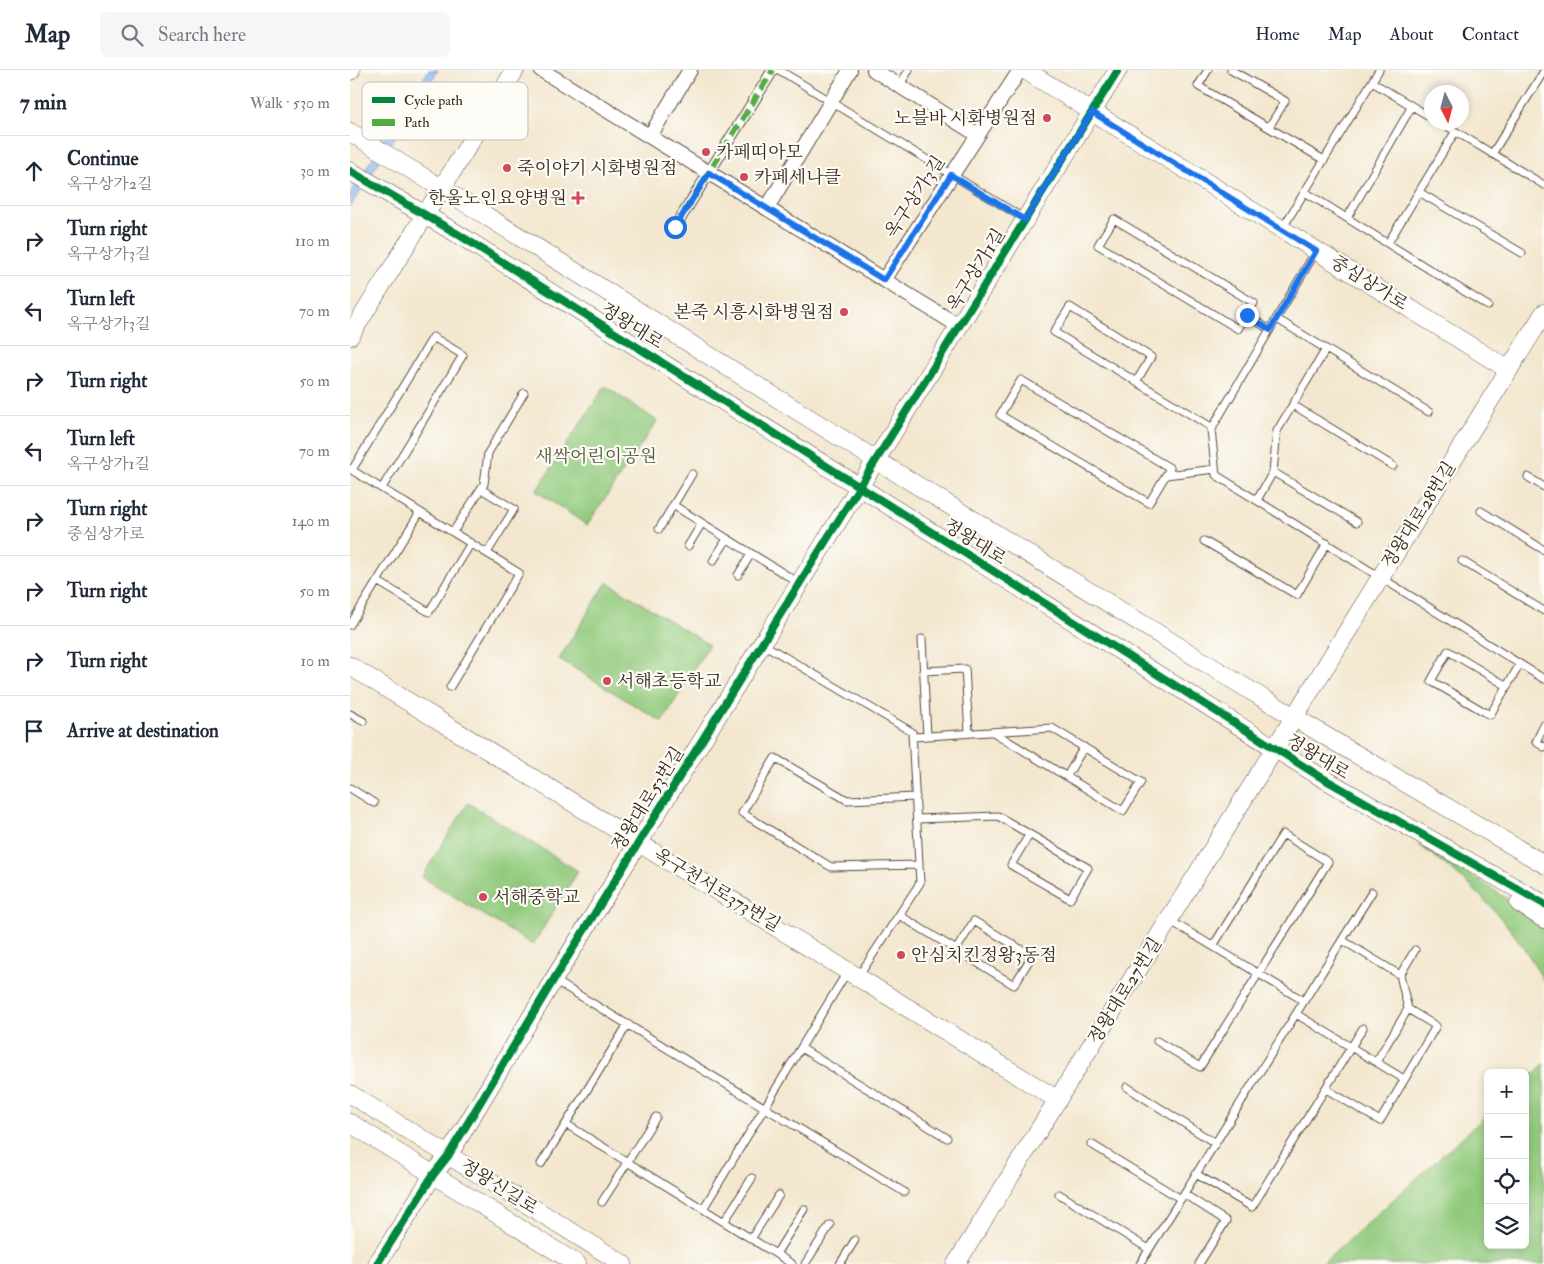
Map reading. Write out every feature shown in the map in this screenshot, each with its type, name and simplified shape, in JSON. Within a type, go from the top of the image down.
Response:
[{"type":"street","points":[[508,82],[515,70]]},
{"type":"street","points":[[541,70],[959,326]]},
{"type":"street","points":[[650,136],[690,70]]},
{"type":"street","points":[[675,227],[774,70]]},
{"type":"street","points":[[767,208],[850,70]]},
{"type":"street","points":[[874,70],[978,135]]},
{"type":"street","name":"옥구상가3길","points":[[884,280],[1020,70]]},
{"type":"street","name":"중심상가로","points":[[1025,70],[1509,370]]},
{"type":"street","name":"옥구상가1길","points":[[876,460],[1118,70]]},
{"type":"street","name":"정왕대로","points":[[363,140],[876,460],[1294,717],[1544,864]]},
{"type":"street","points":[[350,336],[472,140]]},
{"type":"street","name":"정왕대로","points":[[350,171],[425,215],[1319,776],[1544,904]]},
{"type":"street","name":"정왕대로28번길","points":[[1294,717],[1544,313]]},
{"type":"street","name":"정왕대로53번길","points":[[377,1264],[433,1174],[448,1156],[554,979],[876,460]]},
{"type":"street","name":"옥구천서로373번길","points":[[350,666],[1058,1100]]},
{"type":"street","name":"정왕대로27번길","points":[[956,1264],[1294,717]]},
{"type":"street","points":[[1456,854],[1503,893],[1544,919]]},
{"type":"street","name":"정왕신길로","points":[[350,1094],[623,1264]]},
{"type":"street","name":"정왕신길로","points":[[350,1123],[577,1264]]},
{"type":"lane","points":[[779,70],[1025,220]]},
{"type":"lane","points":[[899,86],[909,70]]},
{"type":"lane","points":[[1208,70],[1198,86],[1324,160]]},
{"type":"lane","points":[[1231,70],[1284,102],[1269,128]]},
{"type":"lane","points":[[1282,229],[1379,70]]},
{"type":"lane","points":[[1492,154],[1544,71]]},
{"type":"lane","points":[[1372,82],[1424,113]]},
{"type":"lane","points":[[1347,218],[1412,106]]},
{"type":"lane","points":[[1452,130],[1544,185]]},
{"type":"lane","points":[[1388,243],[1455,132]]},
{"type":"lane","points":[[1305,192],[1488,306]]},
{"type":"lane","points":[[1419,192],[1522,253]]},
{"type":"lane","points":[[1114,218],[1254,302],[1247,315],[1238,329],[1098,245],[1114,218]]},
{"type":"lane","points":[[1316,251],[1211,430],[1216,475],[1544,678]]},
{"type":"lane","points":[[1136,382],[1151,357],[1070,307],[1054,332],[1136,382],[1213,428]]},
{"type":"lane","points":[[1247,315],[1270,330]]},
{"type":"lane","points":[[1276,319],[1429,412]]},
{"type":"lane","points":[[382,488],[463,355],[433,337],[351,469],[520,573],[450,687]]},
{"type":"lane","points":[[1257,500],[1273,472],[1277,431],[1326,349]]},
{"type":"lane","points":[[1021,380],[1170,468],[1166,475],[1149,504],[1000,415],[1021,380]]},
{"type":"lane","points":[[453,532],[484,484],[488,453],[524,393]]},
{"type":"lane","points":[[1293,404],[1393,466]]},
{"type":"lane","points":[[1166,475],[1215,469]]},
{"type":"lane","points":[[1273,472],[1357,522]]},
{"type":"lane","points":[[659,529],[692,474]]},
{"type":"lane","points":[[1528,478],[1544,487]]},
{"type":"lane","points":[[481,488],[514,509],[487,553]]},
{"type":"lane","points":[[673,505],[799,584]]},
{"type":"lane","points":[[1481,511],[1544,550]]},
{"type":"lane","points":[[350,625],[420,512]]},
{"type":"lane","points":[[688,546],[702,523]]},
{"type":"lane","points":[[714,561],[727,539]]},
{"type":"lane","points":[[1204,541],[1296,595],[1327,544]]},
{"type":"lane","points":[[377,581],[429,612],[471,543]]},
{"type":"lane","points":[[738,575],[752,554]]},
{"type":"lane","points":[[1462,561],[1544,611]]},
{"type":"lane","points":[[922,639],[927,736]]},
{"type":"lane","points":[[703,1209],[801,1048],[920,884],[912,732],[762,643]]},
{"type":"lane","points":[[1507,686],[1448,651],[1431,681],[1490,715],[1520,664]]},
{"type":"lane","points":[[923,671],[965,669],[969,733]]},
{"type":"lane","points":[[350,714],[363,721]]},
{"type":"lane","points":[[1544,725],[1536,742],[1544,747]]},
{"type":"lane","points":[[913,737],[1052,728],[1140,782],[1123,811],[993,732]]},
{"type":"lane","points":[[1066,776],[1084,747]]},
{"type":"lane","points":[[916,797],[847,800],[775,758],[742,813],[831,867],[919,864]]},
{"type":"lane","points":[[350,788],[374,803]]},
{"type":"lane","points":[[917,819],[998,816],[1088,868],[1070,899],[1011,865],[1029,835]]},
{"type":"lane","points":[[1157,1041],[1200,1067],[1328,862],[1283,834],[1213,946]]},
{"type":"lane","points":[[1140,1264],[1372,892]]},
{"type":"lane","points":[[899,915],[956,950],[1014,985],[1032,956],[974,921],[956,950]]},
{"type":"lane","points":[[1169,920],[1304,1001]]},
{"type":"lane","points":[[1342,940],[1400,975],[1408,1009],[1376,1062]]},
{"type":"lane","points":[[1400,975],[1416,950]]},
{"type":"lane","points":[[554,979],[904,1192]]},
{"type":"lane","points":[[1326,1089],[1380,1121],[1436,1026],[1408,1009]]},
{"type":"lane","points":[[1296,1014],[1404,1079]]},
{"type":"lane","points":[[541,1164],[628,1024]]},
{"type":"lane","points":[[1196,1174],[1252,1207],[1363,1028]]},
{"type":"lane","points":[[801,1048],[947,1138]]},
{"type":"lane","points":[[1127,1087],[1215,1143]]},
{"type":"lane","points":[[602,1202],[656,1117]]},
{"type":"lane","points":[[566,1124],[792,1264]]},
{"type":"lane","points":[[1091,1144],[1226,1221],[1199,1264]]},
{"type":"lane","points":[[724,1222],[752,1178]]},
{"type":"lane","points":[[1059,1194],[1149,1249]]},
{"type":"lane","points":[[751,1239],[779,1195]]},
{"type":"lane","points":[[776,1254],[804,1209]]},
{"type":"lane","points":[[805,1264],[830,1225]]},
{"type":"lane","points":[[840,1264],[855,1240]]},
{"type":"green space","name":"새싹어린이공원","points":[[605,386],[657,421],[587,525],[536,491]]},
{"type":"green space","points":[[607,582],[709,645],[662,722],[559,659]]},
{"type":"green space","points":[[468,803],[578,871],[533,945],[422,877]]},
{"type":"green space","points":[[1418,844],[1466,872],[1544,923],[1544,982],[1520,942],[1491,907],[1463,879]]},
{"type":"green space","points":[[1544,1064],[1544,1264],[1322,1264],[1484,1118],[1484,1249],[1529,1249],[1529,1077]]},
{"type":"water","points":[[429,70],[438,70],[430,82],[421,82]]},
{"type":"water","points":[[384,140],[393,140],[350,207],[350,193]]},
{"type":"marked path","points":[[675,227],[773,70]]},
{"type":"cycle path","points":[[377,1264],[433,1175],[448,1156],[554,979],[1118,70]]},
{"type":"cycle path","points":[[350,171],[456,233],[1319,776],[1544,904]]},
{"type":"place","name":"노블바 시화병원점","points":[[1047,118]]},
{"type":"place","name":"카페띠아모","points":[[706,152]]},
{"type":"place","name":"죽이야기 시화병원점","points":[[507,168]]},
{"type":"place","name":"카페세나클","points":[[744,177]]},
{"type":"place","name":"한울노인요양병원","points":[[578,198]]},
{"type":"place","name":"본죽 시흥시화병원점","points":[[844,312]]},
{"type":"place","name":"서해초등학교","points":[[607,681]]},
{"type":"place","name":"서해중학교","points":[[483,897]]},
{"type":"place","name":"안심치킨정왕3동점","points":[[901,955]]},
{"type":"route","points":[[675,227],[709,173],[884,280],[951,175],[1025,220],[1092,112],[1316,251],[1270,330],[1247,315]]}]
